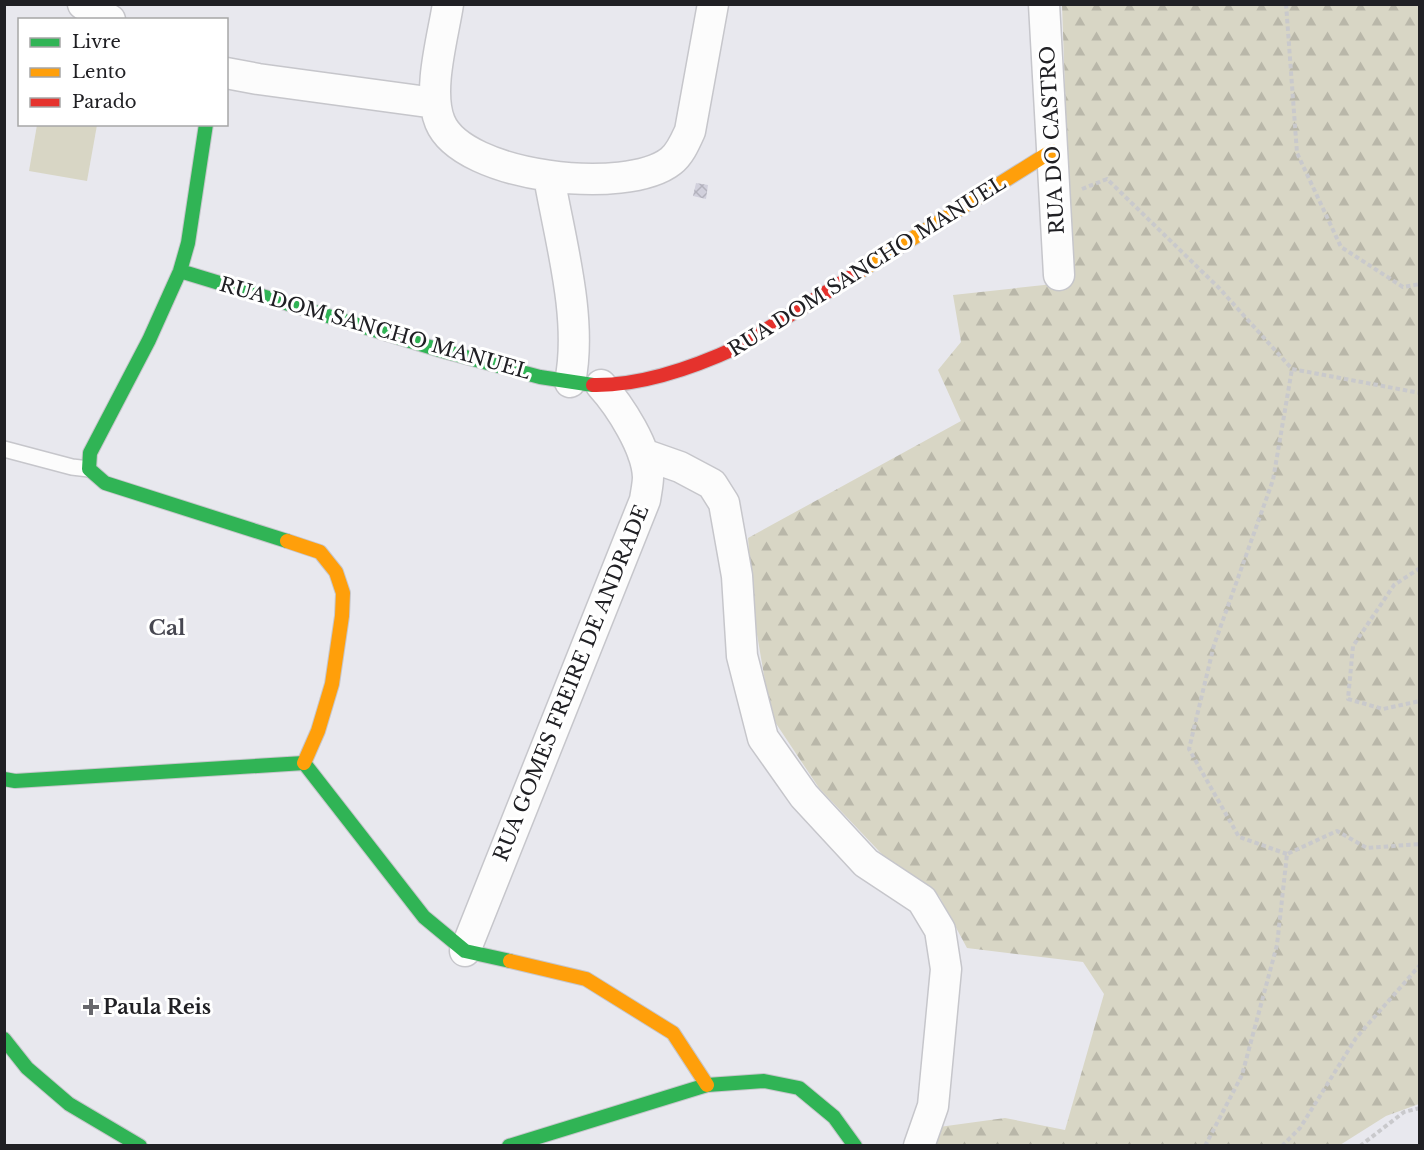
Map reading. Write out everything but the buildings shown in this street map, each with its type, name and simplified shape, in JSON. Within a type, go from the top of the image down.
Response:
[{"type":"street","points":[[82,4],[106,18]]},
{"type":"street","points":[[448,4],[435,103],[440,123],[453,141],[473,154],[498,165],[549,177],[586,179],[636,175],[655,170],[672,161],[683,147],[690,131],[713,4]]},
{"type":"street","name":"RUA DO CASTRO","points":[[1044,4],[1059,275]]},
{"type":"street","points":[[228,73],[435,103]]},
{"type":"street","points":[[206,126],[188,243],[180,271],[149,340],[90,453],[89,469],[105,483],[320,552],[330,561],[339,579],[344,603],[336,673],[323,720],[304,763]]},
{"type":"street","name":"RUA DOM SANCHO MANUEL","points":[[180,271],[420,346],[570,382],[601,386],[634,381],[712,360],[740,346],[1052,151]]},
{"type":"street","points":[[549,177],[573,310],[575,361],[570,382]]},
{"type":"street","name":"RUA GOMES FREIRE DE ANDRADE","points":[[465,951],[645,500],[648,476],[643,454],[613,398],[601,386]]},
{"type":"street","points":[[643,454],[680,466],[712,484],[723,503],[737,576],[742,656],[763,738],[804,796],[866,863],[922,900],[940,930],[946,969],[933,1106],[919,1146]]},
{"type":"street","points":[[304,763],[424,917],[465,951],[586,979],[673,1033],[707,1085]]},
{"type":"street","points":[[4,779],[15,782],[304,763]]},
{"type":"street","points":[[4,1039],[27,1068],[69,1104],[140,1146]]},
{"type":"street","points":[[509,1146],[707,1085],[764,1081],[800,1088],[834,1117],[855,1146]]},
{"type":"lane","points":[[4,449],[72,467],[89,469]]},
{"type":"path","points":[[1286,4],[1297,153],[1341,247],[1404,287],[1419,284]]},
{"type":"path","points":[[1055,200],[1107,179],[1219,288],[1292,369],[1419,393]]},
{"type":"path","points":[[1292,369],[1273,480],[1214,645],[1190,749],[1239,837],[1287,854],[1337,831],[1367,848],[1419,844]]},
{"type":"path","points":[[1419,568],[1394,585],[1353,646],[1348,699],[1383,709],[1419,701]]},
{"type":"path","points":[[1205,1146],[1242,1075],[1278,945],[1287,854]]},
{"type":"path","points":[[1282,1146],[1300,1128],[1356,1038],[1419,965]]},
{"type":"path","points":[[1360,1146],[1404,1112],[1419,1108]]},
{"type":"green space","points":[[1062,5],[1419,5],[1419,1104],[1386,1116],[1340,1145],[932,1145],[939,1127],[1005,1118],[1065,1130],[1104,994],[1083,962],[967,948],[939,896],[896,869],[819,788],[771,716],[754,617],[748,538],[961,421],[938,370],[961,342],[953,295],[1072,282]]},
{"type":"green space","points":[[37,126],[97,126],[87,181],[29,171]]},
{"type":"traffic: fast","points":[[206,126],[188,243],[180,271],[149,340],[90,453],[89,469],[105,483],[287,541]]},
{"type":"traffic: fast","points":[[180,271],[443,351],[540,377],[593,385]]},
{"type":"traffic: fast","points":[[4,779],[15,781],[304,763],[424,917],[465,951],[510,961]]},
{"type":"traffic: fast","points":[[4,1039],[27,1068],[69,1104],[140,1146]]},
{"type":"traffic: fast","points":[[509,1146],[707,1085],[764,1081],[799,1088],[834,1117],[855,1146]]},
{"type":"traffic: slow","points":[[859,272],[1052,151]]},
{"type":"traffic: slow","points":[[287,541],[320,552],[336,572],[343,593],[332,684],[318,731],[304,763]]},
{"type":"traffic: slow","points":[[510,961],[586,979],[673,1033],[707,1085]]},
{"type":"traffic: jam","points":[[593,385],[650,379],[723,354],[740,346],[859,272]]},
{"type":"place","name":"Paula Reis","points":[[91,1007]]},
{"type":"district","name":"Cal","points":[[167,628]]}]
